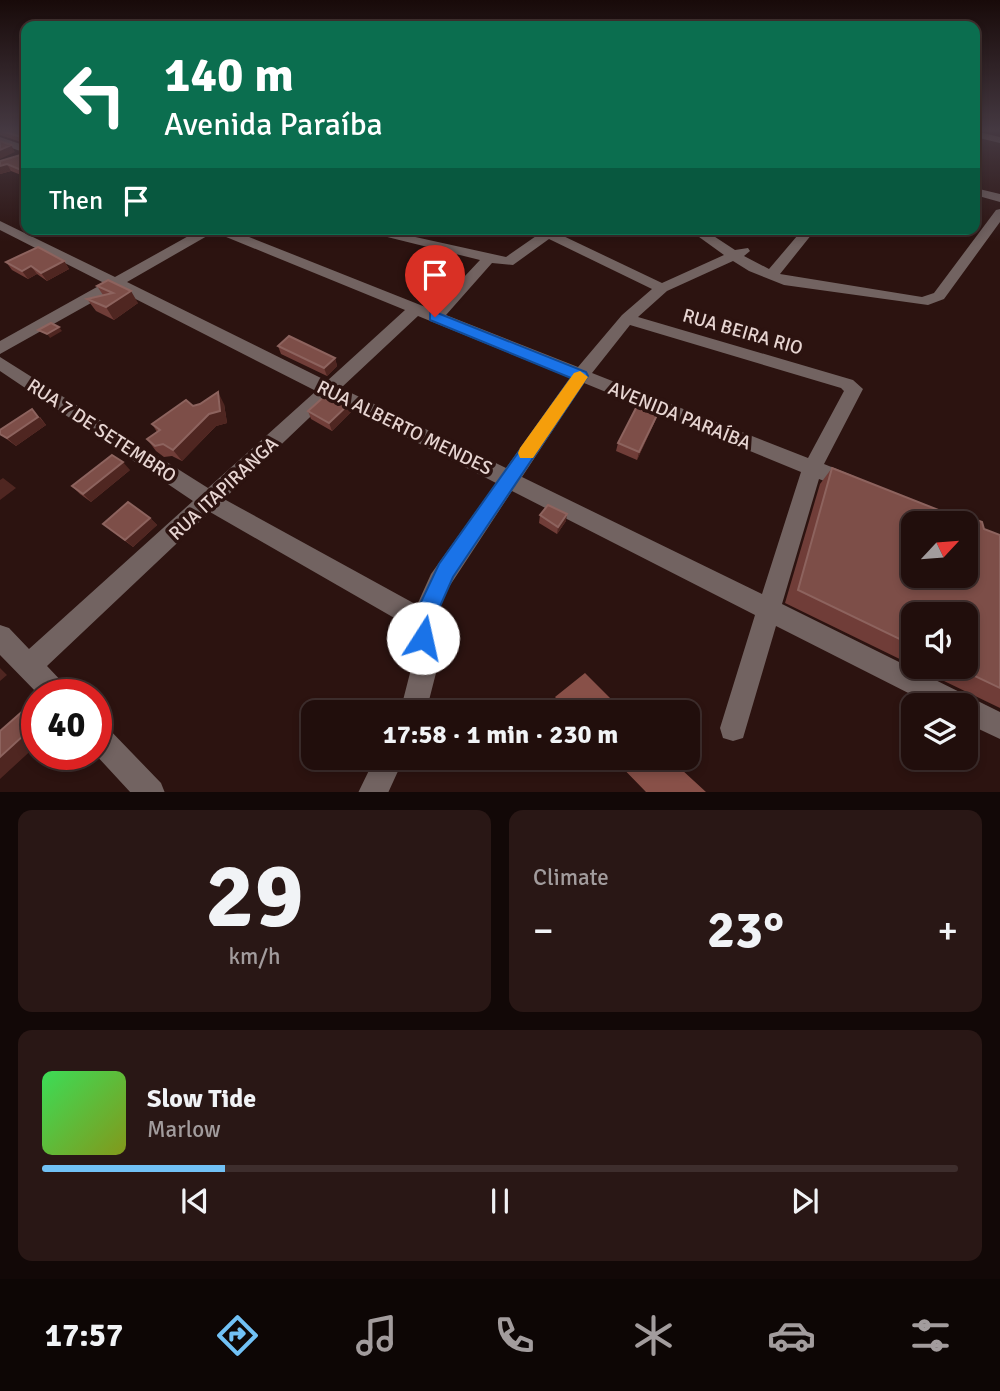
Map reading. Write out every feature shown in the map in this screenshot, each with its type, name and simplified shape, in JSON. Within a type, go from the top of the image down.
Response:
[{"type":"street","points":[[980,192],[1000,198]]},
{"type":"street","points":[[705,235],[773,273],[827,290],[915,302],[936,299],[1000,213]]},
{"type":"street","name":"RUA ALBERTO MENDES","points":[[25,235],[935,693]]},
{"type":"street","points":[[0,348],[200,235]]},
{"type":"street","name":"AVENIDA PARAÍBA","points":[[232,235],[862,488]]},
{"type":"street","points":[[388,235],[512,261],[541,235]]},
{"type":"street","points":[[554,235],[662,288]]},
{"type":"street","points":[[718,235],[738,253]]},
{"type":"street","points":[[773,273],[805,235]]},
{"type":"street","points":[[416,700],[423,673],[425,615],[454,558],[580,376],[627,318],[662,288],[738,253]]},
{"type":"street","name":"RUA ITAPIRANGA","points":[[29,666],[330,390],[489,258]]},
{"type":"street","name":"RUA BEIRA RIO","points":[[627,318],[847,384],[854,389],[812,468]]},
{"type":"street","name":"RUA 7 DE SETEMBRO","points":[[0,363],[210,501],[425,615]]},
{"type":"street","points":[[733,728],[812,468]]},
{"type":"street","points":[[0,637],[42,679]]},
{"type":"street","points":[[978,715],[1000,726]]},
{"type":"street","points":[[112,753],[150,792]]},
{"type":"street","points":[[373,792],[384,770]]},
{"type":"shaded area","points":[[585,673],[612,700],[558,700],[555,697]]},
{"type":"shaded area","points":[[625,770],[682,770],[706,792],[646,792]]},
{"type":"building","points":[[38,247],[64,261],[41,273],[31,266],[22,271],[6,262]]},
{"type":"building","points":[[108,280],[131,291],[106,307],[87,299],[113,293],[97,286]]},
{"type":"building","points":[[51,323],[59,327],[47,334],[38,330]]},
{"type":"building","points":[[289,336],[335,358],[324,368],[278,346]]},
{"type":"building","points":[[218,392],[220,411],[209,414],[173,450],[163,444],[155,446],[147,439],[160,430],[152,424],[186,400],[193,406]]},
{"type":"building","points":[[328,393],[349,404],[329,423],[308,411]]},
{"type":"building","points":[[637,406],[658,413],[639,452],[618,443]]},
{"type":"building","points":[[32,409],[38,417],[7,438],[0,434],[0,430]]},
{"type":"building","points":[[112,455],[123,462],[83,494],[72,486]]},
{"type":"building","points":[[832,468],[941,511],[901,511],[901,588],[978,588],[978,520],[982,522],[984,529],[1000,535],[1000,688],[978,678],[978,602],[901,602],[901,640],[798,590]]},
{"type":"building","points":[[128,502],[150,518],[125,540],[103,524]]},
{"type":"building","points":[[548,505],[567,514],[558,527],[540,515]]},
{"type":"building","points":[[21,713],[21,738],[0,757],[0,731]]},
{"type":"slow traffic","points":[[526,453],[580,377]]},
{"type":"route","points":[[423,638],[422,621],[446,570],[580,376],[435,317]]}]
